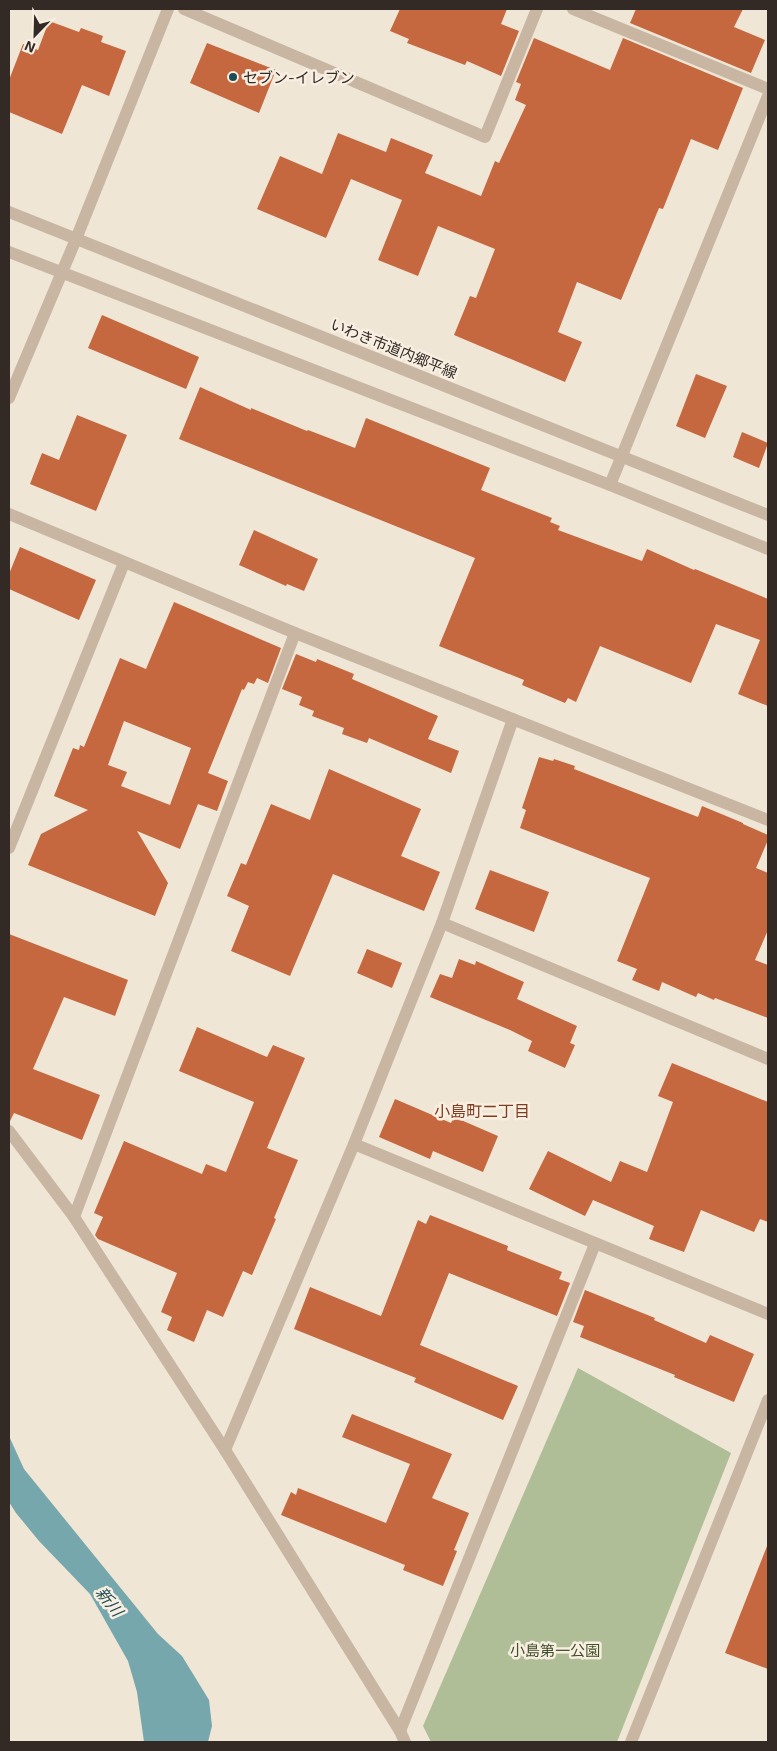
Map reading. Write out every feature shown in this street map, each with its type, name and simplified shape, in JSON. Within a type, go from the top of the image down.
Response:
[{"type":"street","points":[[9,398],[76,240],[168,9]]},
{"type":"street","points":[[184,9],[485,137],[538,9]]},
{"type":"street","points":[[573,9],[768,90]]},
{"type":"street","points":[[610,485],[768,96]]},
{"type":"street","name":"いわき市道内郷平線","points":[[9,212],[768,515]]},
{"type":"street","points":[[9,252],[610,485],[768,549]]},
{"type":"street","points":[[9,514],[295,633],[768,820]]},
{"type":"street","points":[[9,848],[124,563]]},
{"type":"street","points":[[74,1217],[295,633]]},
{"type":"street","points":[[225,1450],[354,1144],[442,923],[512,719]]},
{"type":"street","points":[[442,923],[768,1059]]},
{"type":"street","points":[[9,1131],[74,1217],[225,1450],[403,1737]]},
{"type":"street","points":[[354,1144],[768,1314]]},
{"type":"street","points":[[403,1737],[595,1244]]},
{"type":"street","points":[[631,1742],[768,1400]]},
{"type":"green space","name":"小島第一公園","points":[[578,1368],[731,1453],[617,1742],[431,1742],[423,1726]]},
{"type":"water","name":"新川","points":[[9,1436],[24,1469],[158,1634],[182,1656],[209,1700],[212,1726],[208,1742],[144,1742],[137,1692],[128,1661],[90,1594],[39,1541],[9,1502]]},
{"type":"building","points":[[400,9],[507,9],[501,24],[519,31],[501,76],[467,61],[465,65],[407,43],[409,39],[390,31]]},
{"type":"building","points":[[636,9],[743,9],[734,27],[765,40],[751,73],[630,23]]},
{"type":"building","points":[[49,21],[79,32],[81,28],[103,36],[101,42],[126,51],[109,96],[82,85],[62,134],[9,112],[9,80],[23,44],[38,50]]},
{"type":"building","points":[[534,38],[610,70],[623,38],[743,88],[718,150],[691,139],[663,209],[659,208],[621,300],[577,282],[558,332],[582,342],[565,382],[454,335],[470,296],[476,298],[495,249],[438,226],[418,276],[378,260],[402,200],[351,179],[326,238],[257,209],[280,156],[322,174],[338,133],[386,152],[391,138],[433,155],[425,173],[481,196],[495,161],[499,163],[526,105],[515,100],[521,84],[516,82]]},
{"type":"building","name":"セブン-イレブン","points":[[207,43],[276,70],[259,113],[190,83]]},
{"type":"building","points":[[102,315],[199,357],[186,389],[88,348]]},
{"type":"building","points":[[696,374],[727,386],[705,438],[676,426]]},
{"type":"building","points":[[200,387],[251,410],[251,408],[355,448],[366,418],[490,468],[481,490],[552,518],[550,522],[560,526],[558,530],[642,561],[647,549],[768,599],[768,706],[738,694],[760,640],[716,624],[691,683],[600,646],[576,702],[568,698],[565,703],[522,685],[524,680],[439,646],[475,558],[179,439]]},
{"type":"building","points":[[77,415],[127,435],[96,511],[30,484],[42,453],[59,460]]},
{"type":"building","points":[[742,432],[768,443],[759,468],[733,457]]},
{"type":"building","points":[[254,530],[318,559],[304,591],[287,584],[286,586],[239,565]]},
{"type":"building","points":[[20,547],[96,580],[79,620],[9,589],[9,574]]},
{"type":"building","points":[[174,602],[281,648],[268,683],[257,678],[254,684],[248,682],[244,690],[242,689],[208,773],[228,781],[217,811],[198,804],[180,849],[137,831],[168,883],[155,916],[28,865],[41,834],[88,810],[54,796],[73,748],[79,750],[80,745],[84,747],[120,658],[146,669]],"holes":[[[124,721],[191,748],[170,805],[121,786],[127,772],[108,765]]]},
{"type":"building","points":[[296,654],[316,662],[317,659],[354,674],[352,679],[438,716],[428,739],[459,751],[451,773],[369,738],[367,743],[342,734],[344,728],[312,716],[314,711],[299,705],[302,697],[282,689]]},
{"type":"building","points":[[539,757],[553,761],[554,759],[575,766],[574,769],[698,817],[702,806],[768,835],[768,840],[756,868],[768,873],[768,930],[755,960],[768,965],[768,1018],[698,993],[696,997],[662,982],[659,991],[632,980],[637,969],[617,961],[650,878],[520,828],[526,810],[522,808]]},
{"type":"building","points":[[329,769],[421,809],[401,856],[440,872],[424,911],[333,874],[290,976],[231,951],[249,906],[227,896],[241,863],[246,865],[271,804],[310,820]]},
{"type":"building","points":[[490,870],[549,892],[534,932],[475,909]]},
{"type":"building","points":[[9,934],[128,980],[115,1016],[64,997],[33,1069],[100,1095],[82,1140],[14,1113],[9,1123]]},
{"type":"building","points":[[367,949],[402,963],[392,988],[357,973]]},
{"type":"building","points":[[459,959],[475,965],[476,961],[524,982],[517,999],[577,1026],[570,1043],[575,1045],[565,1068],[528,1051],[532,1041],[430,997],[440,974],[452,978]]},
{"type":"building","points":[[197,1027],[267,1057],[273,1045],[305,1058],[267,1148],[298,1160],[274,1218],[276,1219],[252,1275],[243,1271],[223,1317],[207,1310],[194,1342],[167,1330],[172,1317],[161,1312],[177,1273],[98,1239],[95,1235],[103,1217],[94,1213],[124,1141],[202,1174],[206,1164],[226,1172],[254,1102],[179,1071]]},
{"type":"building","points":[[672,1063],[768,1102],[768,1222],[760,1219],[754,1232],[701,1210],[684,1252],[649,1239],[654,1226],[593,1200],[585,1216],[529,1189],[548,1151],[611,1182],[620,1161],[647,1172],[673,1102],[658,1096]]},
{"type":"building","points":[[395,1099],[451,1123],[454,1117],[498,1136],[483,1172],[433,1151],[430,1159],[379,1137]]},
{"type":"building","points":[[430,1215],[508,1246],[507,1250],[562,1272],[559,1279],[570,1283],[557,1316],[449,1273],[420,1345],[518,1386],[503,1420],[414,1382],[416,1378],[294,1329],[310,1287],[381,1316],[418,1220],[426,1224]]},
{"type":"building","points":[[585,1290],[655,1318],[654,1320],[706,1343],[710,1335],[754,1354],[734,1402],[674,1377],[675,1375],[580,1337],[584,1326],[573,1322]]},
{"type":"building","points":[[352,1414],[452,1454],[432,1498],[469,1513],[454,1550],[457,1551],[443,1586],[403,1570],[405,1565],[281,1515],[291,1492],[296,1495],[298,1488],[386,1523],[410,1464],[342,1437]]},
{"type":"building","points":[[768,1547],[768,1669],[725,1653]]},
{"type":"place","name":"セブン-イレブン","points":[[233,77]]},
{"type":"district","name":"小島町二丁目","points":[[482,1110]]}]
